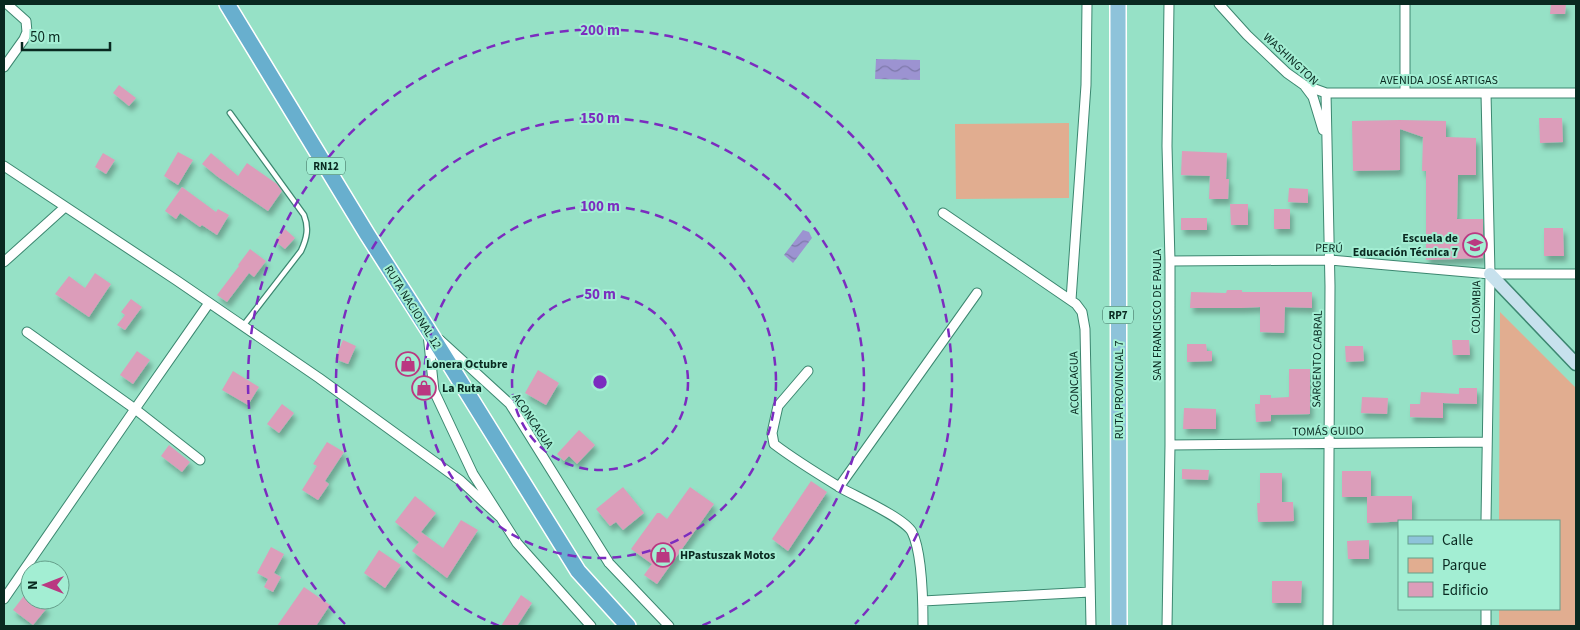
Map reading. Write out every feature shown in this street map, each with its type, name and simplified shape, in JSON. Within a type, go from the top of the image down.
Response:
[{"type":"highway","name":"RUTA NACIONAL 12","points":[[226,4],[367,234],[578,571],[628,626]]},
{"type":"main road","name":"RUTA PROVINCIAL 7","points":[[1118,4],[1119,626]]},
{"type":"main road","points":[[1490,274],[1576,364]]},
{"type":"street","points":[[4,67],[27,32],[26,21],[7,4]]},
{"type":"street","points":[[1071,300],[1086,84],[1087,4]]},
{"type":"street","name":"SAN FRANCISCO DE PAULA","points":[[1168,626],[1170,260],[1167,146],[1169,4]]},
{"type":"street","name":"WASHINGTON","points":[[1219,4],[1253,41],[1287,73],[1304,85],[1313,97],[1326,144]]},
{"type":"street","points":[[1405,4],[1405,93]]},
{"type":"street","name":"AVENIDA JOSÉ ARTIGAS","points":[[1304,85],[1326,92],[1576,93]]},
{"type":"street","name":"SARGENTO CABRAL","points":[[1326,92],[1330,260],[1328,626]]},
{"type":"street","name":"COLOMBIA","points":[[1486,93],[1490,274],[1486,520]]},
{"type":"street","points":[[4,166],[319,378],[461,481],[500,517]]},
{"type":"street","points":[[4,262],[65,207]]},
{"type":"street","name":"ACONCAGUA","points":[[943,213],[1071,300],[1082,312],[1086,329],[1091,626]]},
{"type":"street","name":"PERÚ","points":[[1170,260],[1330,260],[1490,274],[1576,274]]},
{"type":"street","points":[[840,487],[977,293]]},
{"type":"street","points":[[4,599],[210,303]]},
{"type":"street","points":[[427,328],[434,391],[473,474],[517,544],[591,626]]},
{"type":"street","name":"ACONCAGUA","points":[[427,328],[510,404],[609,563],[668,626]]},
{"type":"street","points":[[27,332],[135,409],[200,460]]},
{"type":"street","points":[[808,372],[778,406],[772,433],[774,444],[840,487],[901,521],[911,531],[917,548],[923,601],[923,626]]},
{"type":"street","name":"TOMÁS GUIDO","points":[[1170,446],[1486,442]]},
{"type":"street","points":[[923,601],[1090,592]]},
{"type":"street","points":[[1486,610],[1486,626]]},
{"type":"lane","points":[[230,113],[304,215],[308,225],[306,240],[301,251],[243,326]]},
{"type":"green space","points":[[1069,123],[1069,198],[956,199],[955,124]]},
{"type":"green space","points":[[1500,312],[1576,388],[1576,626],[1499,626],[1499,610],[1560,610],[1560,520],[1499,520]]},
{"type":"water","points":[[876,59],[920,60],[920,80],[875,79]]},
{"type":"water","points":[[803,230],[809,232],[812,238],[793,263],[784,255]]},
{"type":"building","points":[[1551,4],[1566,4],[1565,14],[1550,14]]},
{"type":"building","points":[[119,85],[136,98],[129,106],[113,93]]},
{"type":"building","points":[[1539,118],[1562,118],[1563,142],[1540,143]]},
{"type":"building","points":[[1352,121],[1446,121],[1446,137],[1476,138],[1476,175],[1458,175],[1457,219],[1483,219],[1483,258],[1426,260],[1426,171],[1422,171],[1423,137],[1400,129],[1400,170],[1353,171]]},
{"type":"building","points":[[1182,151],[1227,153],[1226,179],[1229,179],[1228,199],[1209,199],[1210,176],[1181,175]]},
{"type":"building","points":[[178,152],[193,160],[178,185],[164,176]]},
{"type":"building","points":[[103,153],[115,160],[106,174],[95,167]]},
{"type":"building","points":[[211,153],[238,176],[247,163],[277,184],[282,191],[268,211],[202,164]]},
{"type":"building","points":[[182,187],[216,212],[218,209],[229,215],[217,235],[202,225],[200,227],[180,213],[176,219],[165,211]]},
{"type":"building","points":[[1289,188],[1308,189],[1308,203],[1288,202]]},
{"type":"building","points":[[1230,204],[1248,204],[1248,225],[1231,225]]},
{"type":"building","points":[[1274,209],[1290,209],[1290,229],[1274,229]]},
{"type":"building","points":[[1181,218],[1207,218],[1207,230],[1181,230]]},
{"type":"building","points":[[1544,228],[1563,228],[1564,256],[1544,256]]},
{"type":"building","points":[[285,229],[295,238],[285,249],[275,241]]},
{"type":"building","points":[[250,249],[266,261],[254,277],[249,273],[227,302],[217,295]]},
{"type":"building","points":[[95,273],[111,284],[89,317],[55,294],[69,276],[85,288]]},
{"type":"building","points":[[1227,290],[1242,290],[1242,292],[1312,292],[1312,308],[1285,307],[1284,333],[1260,332],[1260,307],[1190,308],[1191,292],[1226,293]]},
{"type":"building","points":[[131,299],[142,307],[125,330],[117,325],[125,315],[121,312]]},
{"type":"building","points":[[343,340],[356,346],[348,364],[335,359]]},
{"type":"building","points":[[1452,340],[1469,340],[1470,355],[1453,355]]},
{"type":"building","points":[[1187,344],[1206,344],[1207,351],[1212,351],[1212,361],[1187,362]]},
{"type":"building","points":[[1345,346],[1363,346],[1364,361],[1346,362]]},
{"type":"building","points":[[137,351],[150,360],[133,384],[120,375]]},
{"type":"building","points":[[1289,369],[1310,369],[1310,414],[1271,415],[1271,421],[1256,422],[1255,404],[1260,404],[1260,395],[1271,395],[1271,398],[1289,397]]},
{"type":"building","points":[[538,370],[559,383],[546,405],[525,393]]},
{"type":"building","points":[[233,371],[259,387],[248,405],[222,390]]},
{"type":"building","points":[[1459,388],[1477,388],[1477,404],[1443,403],[1443,418],[1410,417],[1410,404],[1420,404],[1421,392],[1459,394]]},
{"type":"building","points":[[1362,397],[1388,398],[1387,414],[1361,413]]},
{"type":"building","points":[[282,404],[294,413],[279,433],[267,424]]},
{"type":"building","points":[[1184,408],[1216,409],[1216,429],[1183,429]]},
{"type":"building","points":[[579,430],[595,445],[577,464],[569,456],[564,461],[557,454]]},
{"type":"building","points":[[327,442],[344,452],[325,481],[329,484],[318,500],[302,490],[317,466],[313,464]]},
{"type":"building","points":[[169,445],[190,462],[182,472],[161,456]]},
{"type":"building","points":[[1182,469],[1209,470],[1208,480],[1182,479]]},
{"type":"building","points":[[1342,471],[1371,471],[1371,496],[1412,496],[1412,520],[1367,523],[1367,497],[1342,497]]},
{"type":"building","points":[[1260,473],[1282,473],[1282,502],[1293,502],[1294,521],[1258,522],[1257,503],[1260,503]]},
{"type":"building","points":[[811,481],[827,492],[788,551],[772,539]]},
{"type":"building","points":[[623,487],[644,513],[623,530],[616,522],[610,526],[596,509]]},
{"type":"building","points":[[690,487],[714,504],[657,584],[644,575],[652,564],[631,549],[657,513],[660,513],[667,519]]},
{"type":"building","points":[[415,496],[436,513],[421,532],[443,548],[461,520],[478,530],[447,578],[412,551],[419,542],[395,522]]},
{"type":"building","points":[[1369,540],[1369,559],[1348,559],[1347,541]]},
{"type":"building","points":[[271,547],[284,554],[274,573],[281,577],[273,592],[264,587],[268,579],[257,573]]},
{"type":"building","points":[[379,550],[401,565],[385,588],[364,573]]},
{"type":"building","points":[[1272,581],[1302,581],[1301,603],[1272,603]]},
{"type":"building","points":[[304,587],[330,605],[316,626],[277,626]]},
{"type":"building","points":[[521,595],[532,603],[517,626],[501,626]]},
{"type":"building","points":[[20,601],[20,610],[45,610],[33,625],[13,610]]},
{"type":"place","name":"Escuela de Educación Técnica 7","points":[[1475,245]]},
{"type":"place","name":"Lonera Octubre","points":[[408,364]]},
{"type":"place","name":"La Ruta","points":[[424,388]]},
{"type":"place","name":"HPastuszak Motos","points":[[663,555]]}]
